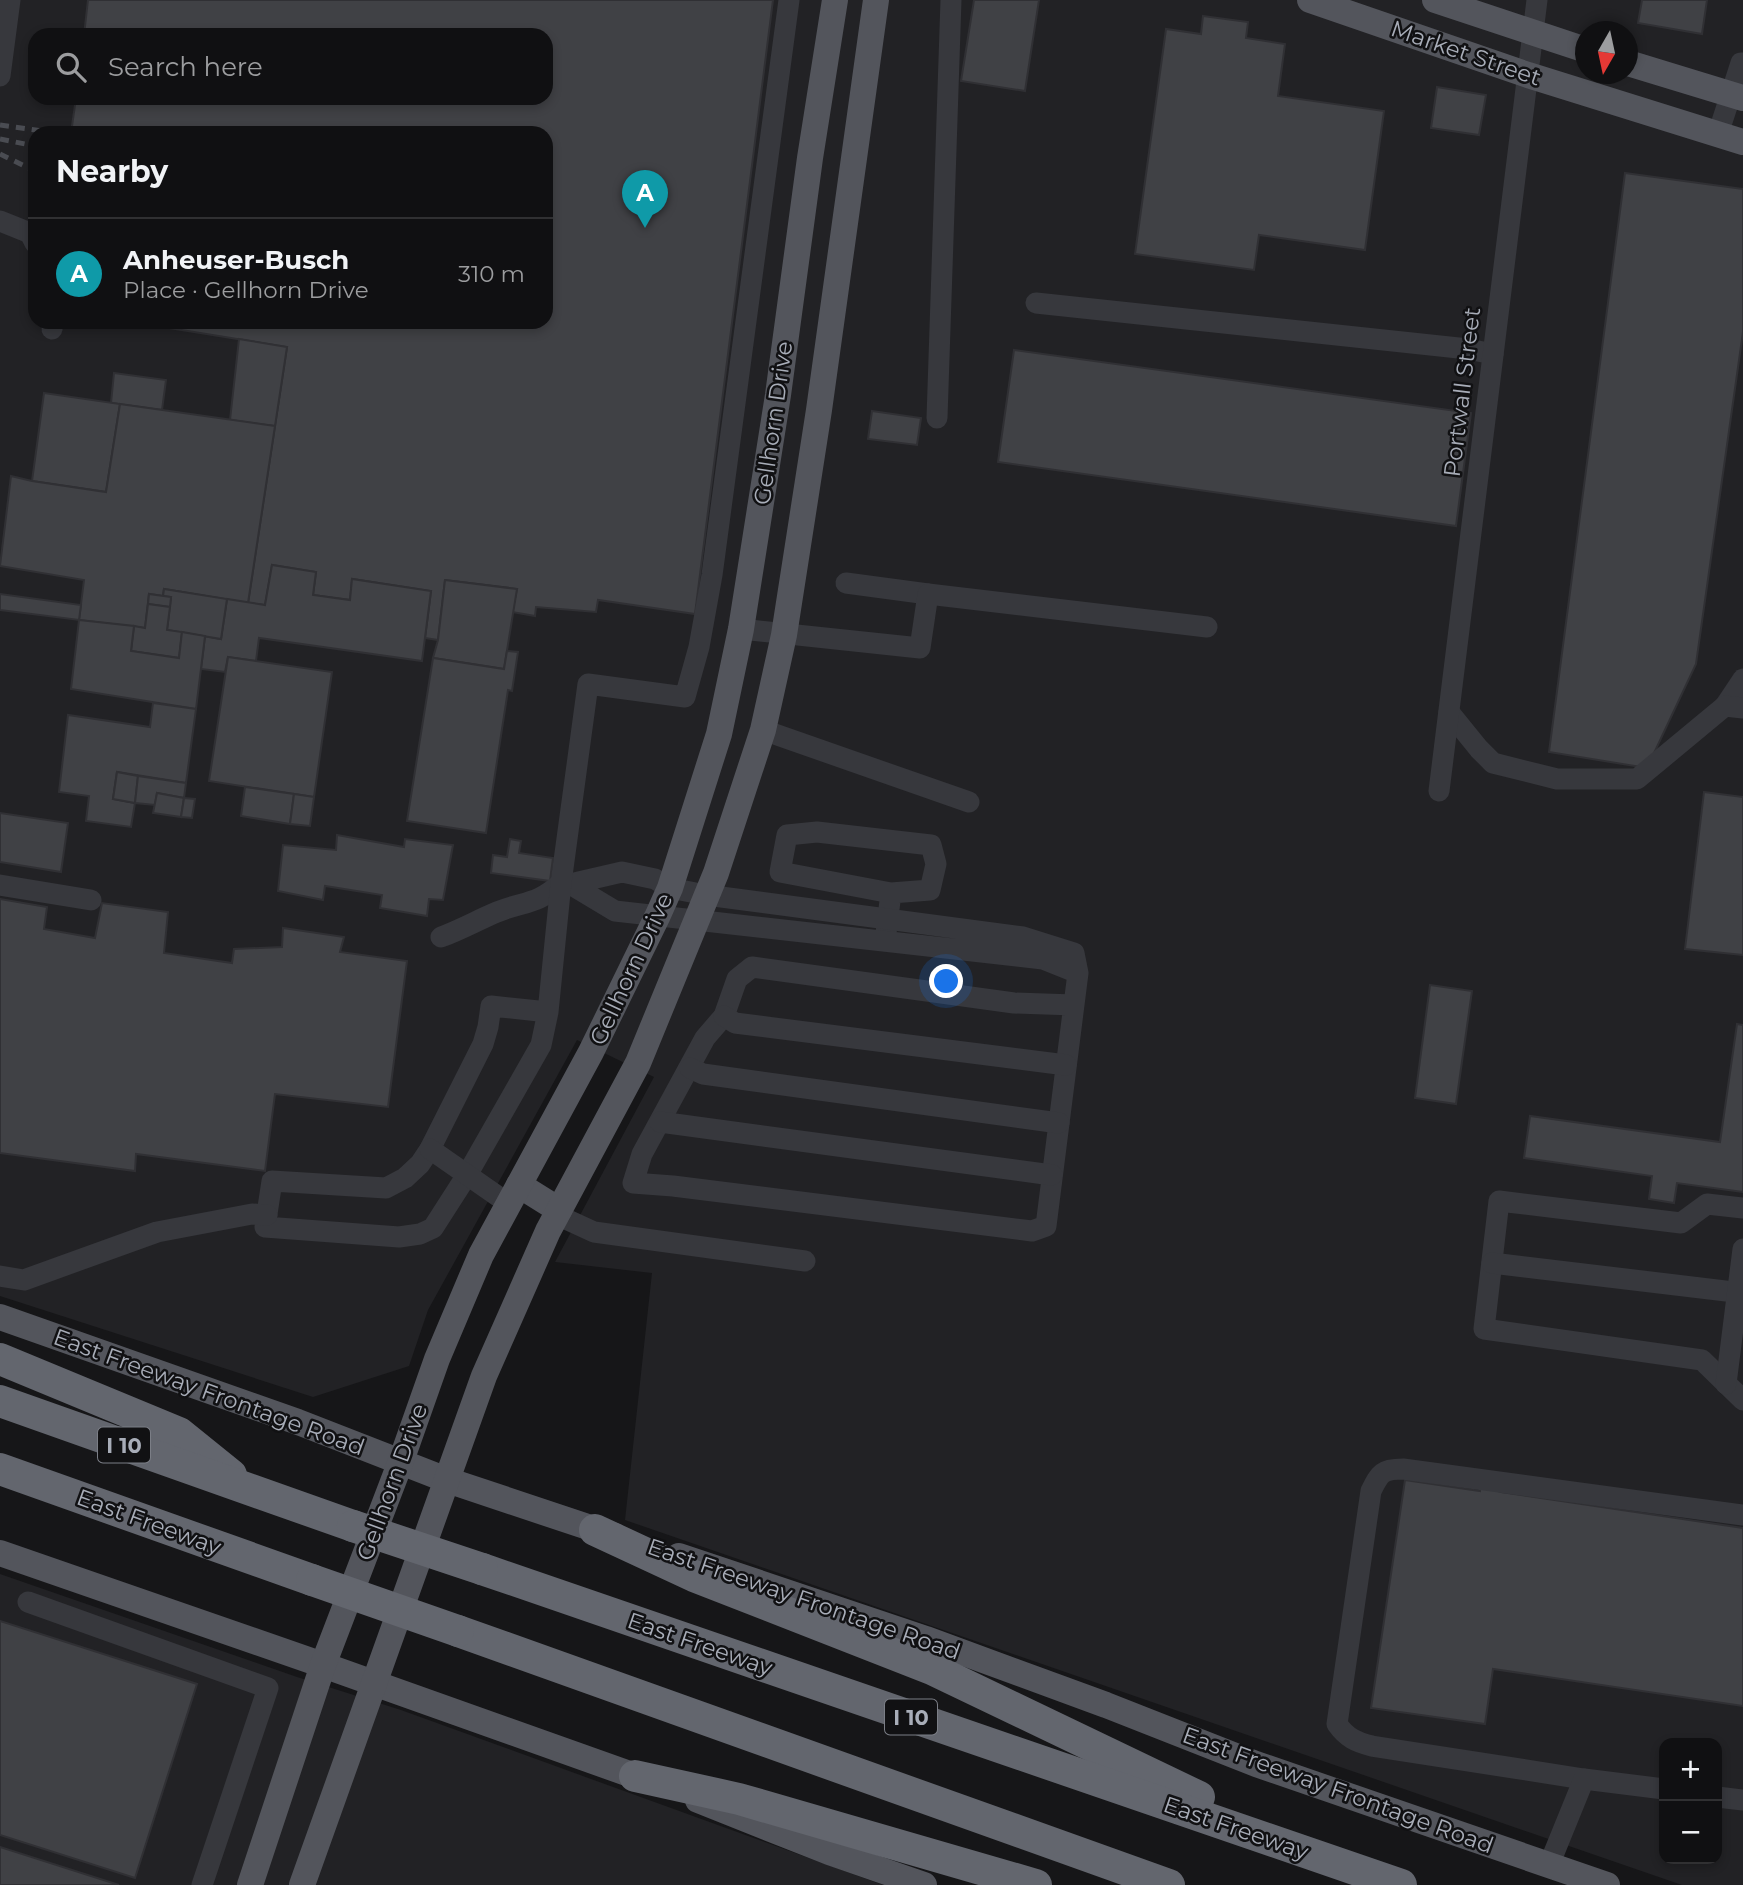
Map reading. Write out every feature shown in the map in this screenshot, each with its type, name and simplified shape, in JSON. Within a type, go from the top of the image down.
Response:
[{"type":"highway","points":[[0,1359],[179,1433],[248,1489]]},
{"type":"highway","name":"East Freeway","points":[[0,1401],[332,1519],[1401,1885]]},
{"type":"highway","name":"East Freeway","points":[[0,1469],[1169,1885]]},
{"type":"highway","points":[[0,1475],[90,1501]]},
{"type":"highway","points":[[595,1530],[694,1576],[932,1669],[1339,1864]]},
{"type":"highway","points":[[635,1776],[739,1799],[1036,1885]]},
{"type":"main road","name":"Gellhorn Drive","points":[[250,1885],[323,1665],[438,1359],[481,1255],[591,1052],[658,915],[670,888],[719,733],[741,629],[835,0]]},
{"type":"main road","name":"Gellhorn Drive","points":[[302,1885],[484,1376],[558,1212],[638,1063],[716,873],[763,730],[783,635],[820,400],[876,0]]},
{"type":"main road","name":"Market Street","points":[[1310,0],[1528,75],[1743,142]]},
{"type":"main road","name":"Market Street","points":[[1435,0],[1575,47]]},
{"type":"main road","points":[[1638,66],[1737,96]]},
{"type":"main road","points":[[810,158],[854,162]]},
{"type":"main road","points":[[778,395],[820,400]]},
{"type":"main road","points":[[514,1195],[558,1212]]},
{"type":"main road","name":"East Freeway Frontage Road","points":[[0,1317],[285,1418],[447,1480],[926,1639],[1107,1705],[1256,1764],[1607,1885]]},
{"type":"main road","points":[[0,1553],[635,1776],[829,1852],[924,1885]]},
{"type":"street","points":[[0,76],[10,0]]},
{"type":"street","points":[[548,1012],[491,1006],[483,1044],[430,1149],[420,1164],[405,1178],[386,1188],[272,1181],[265,1227],[399,1237],[420,1234],[433,1228],[467,1175],[541,1045],[548,1012],[566,883],[588,684],[685,697],[699,647],[712,575],[789,0]]},
{"type":"street","points":[[937,418],[951,0]]},
{"type":"street","name":"Portwall Street","points":[[1439,791],[1537,0]]},
{"type":"street","points":[[1717,134],[1737,96],[1743,63]]},
{"type":"street","points":[[0,221],[28,232]]},
{"type":"street","points":[[1035,303],[1468,349],[1493,354]]},
{"type":"street","points":[[846,583],[1207,627]]},
{"type":"street","points":[[741,629],[920,648],[928,594]]},
{"type":"street","points":[[1449,712],[1493,763],[1557,779],[1637,779],[1734,707],[1743,679]]},
{"type":"street","points":[[763,730],[969,802]]},
{"type":"street","points":[[817,832],[931,845],[936,864],[930,890],[891,893],[780,872],[787,835],[817,832]]},
{"type":"street","points":[[441,937],[498,912],[533,902],[566,883],[622,872],[655,879],[701,907],[766,929],[884,947],[1043,959],[1078,973]]},
{"type":"street","points":[[566,883],[615,911],[658,915],[701,907],[888,919],[1023,937],[1074,953],[1078,973],[1074,1005],[1066,1065],[1059,1123],[1052,1175],[1046,1226],[1031,1231],[633,1183],[642,1154],[705,1038],[724,1016],[737,979],[752,967],[1014,1003],[1074,1005]]},
{"type":"street","points":[[0,886],[91,900]]},
{"type":"street","points":[[884,947],[891,893]]},
{"type":"street","points":[[724,1016],[735,1023],[1066,1065]]},
{"type":"street","points":[[690,1068],[703,1074],[1059,1123]]},
{"type":"street","points":[[660,1122],[1052,1175]]},
{"type":"street","points":[[430,1149],[467,1175],[514,1195]]},
{"type":"street","points":[[1743,1208],[1707,1204],[1681,1223],[1499,1201],[1484,1329],[1702,1360],[1743,1400]]},
{"type":"street","points":[[558,1212],[594,1232],[805,1261]]},
{"type":"street","points":[[0,1276],[24,1280],[157,1231],[252,1214],[267,1215]]},
{"type":"street","points":[[1726,1384],[1740,1292],[1743,1249]]},
{"type":"street","points":[[1492,1262],[1740,1292]]},
{"type":"street","points":[[1659,1788],[1372,1746],[1346,1736],[1337,1724],[1371,1491],[1380,1474],[1390,1469],[1403,1469],[1743,1515]]},
{"type":"street","points":[[27,1602],[268,1688],[202,1885]]},
{"type":"street","points":[[1549,1865],[1584,1779]]},
{"type":"street","points":[[1722,1798],[1743,1800]]},
{"type":"shaded area","points":[[0,0],[1743,0],[1743,1885],[1682,1885],[625,1520],[652,1273],[555,1262],[654,1077],[577,1040],[428,1310],[409,1366],[313,1397],[0,1296]]},
{"type":"shaded area","points":[[0,1574],[297,1677],[401,1710],[883,1885],[0,1885]]},
{"type":"building","points":[[88,0],[773,0],[695,614],[598,600],[596,612],[536,607],[535,616],[512,612],[517,589],[445,580],[438,640],[425,638],[431,591],[352,579],[350,600],[313,595],[316,572],[272,565],[265,605],[248,603],[287,347],[175,329],[553,329],[553,126],[72,126],[75,105],[553,105],[553,28],[85,28]]},
{"type":"building","points":[[974,0],[1039,0],[1025,91],[961,81]]},
{"type":"building","points":[[1642,0],[1707,0],[1702,34],[1638,23]]},
{"type":"building","points":[[1203,16],[1248,22],[1246,38],[1285,44],[1278,96],[1384,111],[1365,250],[1259,235],[1254,270],[1135,254],[1166,29],[1201,34]]},
{"type":"building","points":[[1437,87],[1486,95],[1479,135],[1431,128]]},
{"type":"building","points":[[1625,173],[1743,189],[1743,332],[1696,664],[1647,768],[1549,752]]},
{"type":"building","points":[[239,339],[287,347],[275,426],[230,420]]},
{"type":"building","points":[[1014,350],[1471,413],[1456,526],[998,462]]},
{"type":"building","points":[[114,373],[166,380],[162,410],[111,403]]},
{"type":"building","points":[[44,393],[120,404],[106,492],[32,481]]},
{"type":"building","points":[[120,404],[275,426],[248,603],[164,589],[163,596],[149,594],[145,628],[79,620],[84,580],[0,566],[11,476],[106,492]]},
{"type":"building","points":[[872,411],[921,418],[917,445],[868,439]]},
{"type":"building","points":[[272,565],[316,572],[313,595],[350,600],[352,579],[431,591],[422,661],[259,638],[256,661],[228,657],[225,672],[201,669],[205,636],[221,639],[227,599],[265,605]]},
{"type":"building","points":[[445,580],[517,589],[504,669],[433,658],[438,640]]},
{"type":"building","points":[[164,589],[227,599],[221,639],[167,630],[171,597],[163,596]]},
{"type":"building","points":[[0,594],[81,605],[79,620],[0,610]]},
{"type":"building","points":[[149,594],[171,597],[170,607],[148,604]]},
{"type":"building","points":[[148,604],[170,607],[167,630],[182,632],[179,658],[131,651],[134,626],[145,628]]},
{"type":"building","points":[[79,620],[134,626],[131,651],[179,658],[182,632],[205,636],[196,709],[71,689]]},
{"type":"building","points":[[507,651],[518,652],[512,691],[508,690],[486,833],[407,821],[433,658],[504,669]]},
{"type":"building","points":[[228,657],[332,672],[314,797],[209,781]]},
{"type":"building","points":[[153,703],[196,709],[186,783],[117,772],[113,799],[135,803],[131,827],[86,821],[89,796],[59,792],[68,715],[150,727]]},
{"type":"building","points":[[117,772],[138,776],[135,803],[113,799]]},
{"type":"building","points":[[138,776],[186,783],[184,798],[157,793],[155,805],[135,803]]},
{"type":"building","points":[[245,787],[294,794],[290,824],[241,816]]},
{"type":"building","points":[[1704,792],[1743,797],[1743,955],[1685,949]]},
{"type":"building","points":[[157,793],[184,798],[181,817],[153,813]]},
{"type":"building","points":[[294,794],[314,797],[310,826],[290,824]]},
{"type":"building","points":[[184,798],[195,799],[192,818],[181,817]]},
{"type":"building","points":[[0,813],[68,823],[61,872],[0,862]]},
{"type":"building","points":[[337,835],[404,847],[405,839],[453,845],[443,900],[429,899],[427,916],[380,908],[382,895],[325,886],[323,900],[278,891],[283,845],[336,850]]},
{"type":"building","points":[[510,839],[521,841],[519,853],[553,858],[550,881],[491,873],[493,855],[507,857]]},
{"type":"building","points":[[0,899],[47,907],[44,929],[95,938],[102,903],[168,912],[164,953],[232,963],[234,949],[282,947],[283,928],[344,937],[340,952],[407,961],[388,1107],[275,1094],[265,1171],[136,1154],[135,1171],[0,1153]]},
{"type":"building","points":[[1430,985],[1472,991],[1456,1104],[1415,1098]]},
{"type":"building","points":[[1737,1024],[1743,1025],[1743,1192],[1677,1183],[1674,1203],[1649,1199],[1652,1176],[1524,1158],[1530,1116],[1720,1142]]},
{"type":"building","points":[[1405,1480],[1480,1491],[1480,1485],[1501,1492],[1743,1528],[1743,1706],[1493,1669],[1485,1724],[1371,1708]]},
{"type":"building","points":[[0,1621],[197,1684],[135,1878],[0,1835]]},
{"type":"building","points":[[0,1847],[119,1885],[0,1885]]},
{"type":"railway","points":[[0,125],[28,129]]},
{"type":"railway","points":[[0,139],[28,145]]},
{"type":"railway","points":[[0,154],[28,168]]},
{"type":"place","name":"Anheuser-Busch","points":[[645,228]]}]
